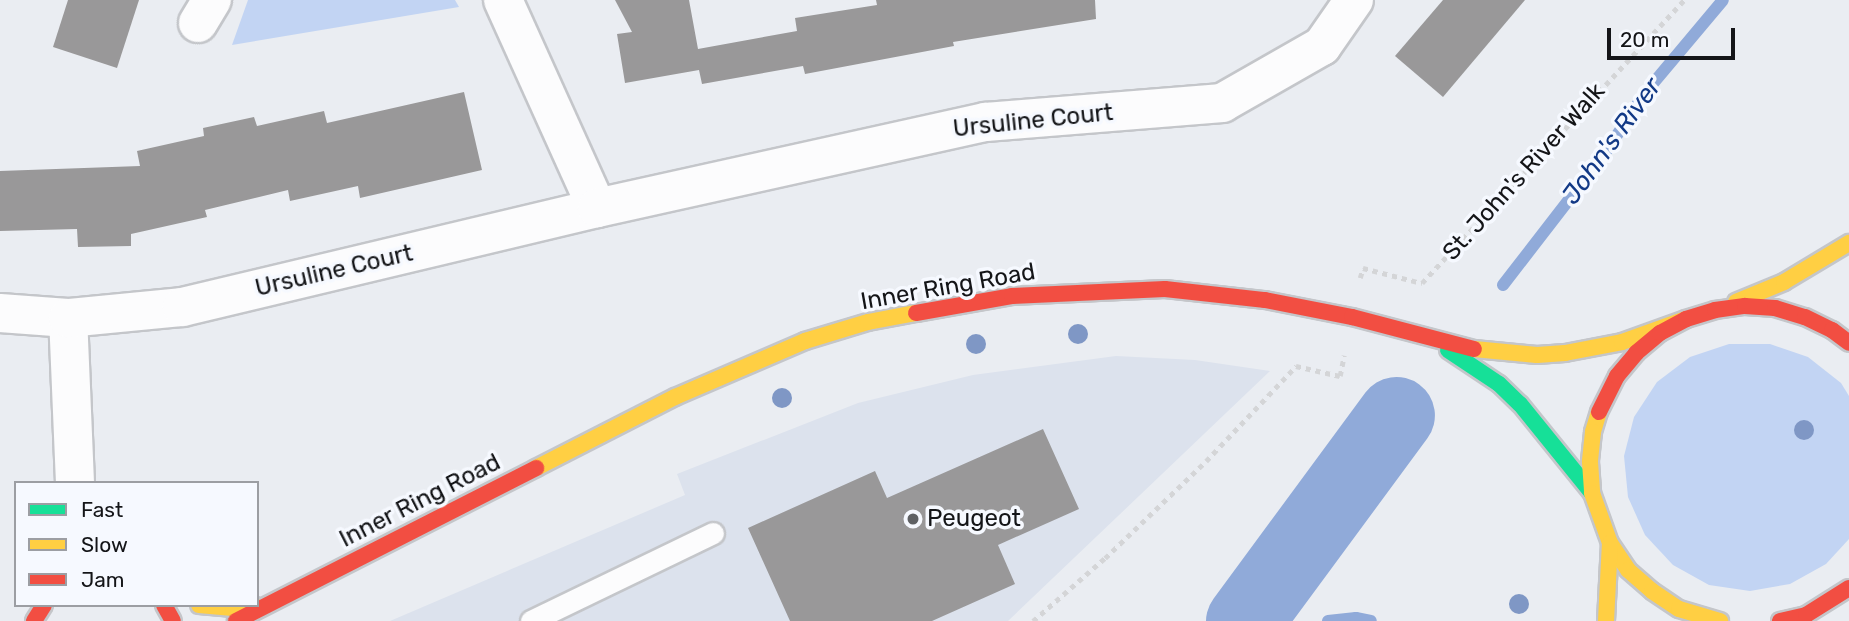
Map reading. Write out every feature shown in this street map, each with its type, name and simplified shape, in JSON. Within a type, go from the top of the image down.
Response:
[{"type":"main road","points":[[1720,621],[1679,608],[1652,591],[1628,570],[1610,543],[1592,493],[1590,462],[1593,432],[1602,403],[1617,376],[1636,353],[1660,333],[1686,319],[1784,282],[1849,243]]},
{"type":"main road","name":"Inner Ring Road","points":[[260,604],[735,369],[805,341],[868,322],[1012,296],[1069,290],[1165,289],[1265,300],[1352,317],[1489,352],[1565,353],[1622,342],[1686,319]]},
{"type":"main road","points":[[1715,310],[1745,306],[1775,308],[1805,317],[1832,330],[1849,343]]},
{"type":"main road","points":[[1422,337],[1460,357],[1499,384],[1542,429],[1592,493]]},
{"type":"main road","points":[[1606,621],[1610,543]]},
{"type":"main road","points":[[1806,615],[1849,588]]},
{"type":"main road","points":[[1780,621],[1849,601]]},
{"type":"main road","name":"Inner Ring Road","points":[[222,607],[240,607]]},
{"type":"main road","name":"Inner Ring Road","points":[[236,621],[256,607]]},
{"type":"street","points":[[503,0],[597,208]]},
{"type":"street","name":"Ursuline Court","points":[[0,313],[68,317],[182,307],[597,208],[986,122],[1222,103],[1322,47],[1354,0]]},
{"type":"street","points":[[68,317],[75,481]]},
{"type":"lane","points":[[531,621],[713,533]]},
{"type":"path","name":"St. John's River Walk","points":[[1360,282],[1363,268],[1422,284],[1684,0]]},
{"type":"path","points":[[1033,621],[1105,558],[1206,461],[1296,366],[1340,376],[1345,354]]},
{"type":"shaded area","points":[[248,0],[455,0],[459,7],[232,45]]},
{"type":"shaded area","points":[[1729,344],[1770,344],[1808,357],[1841,383],[1849,396],[1849,539],[1826,564],[1790,584],[1750,591],[1709,585],[1673,565],[1645,535],[1628,497],[1624,456],[1634,417],[1657,382],[1690,357]]},
{"type":"shaded area","points":[[1116,356],[1195,360],[1270,371],[1008,621],[390,621],[685,495],[677,474],[858,403],[973,375]]},
{"type":"building","points":[[68,0],[139,0],[117,68],[53,47]]},
{"type":"building","points":[[615,0],[689,0],[698,49],[797,31],[795,18],[877,5],[876,0],[1095,0],[1096,19],[953,42],[954,46],[805,74],[803,66],[702,84],[699,70],[625,83],[617,34],[632,32]]},
{"type":"building","points":[[1443,0],[1525,0],[1443,97],[1395,56]]},
{"type":"building","points":[[464,92],[482,170],[360,198],[358,186],[290,201],[288,190],[205,210],[207,217],[131,234],[131,246],[78,247],[77,229],[0,231],[0,171],[140,166],[137,151],[204,136],[203,128],[254,117],[257,126],[324,111],[327,123]]},
{"type":"building","name":"Peugeot","points":[[1043,429],[1079,509],[998,545],[1015,584],[932,621],[790,621],[748,528],[875,471],[887,498]]},
{"type":"waterway","name":"John's River","points":[[1503,285],[1605,153],[1645,93],[1723,0]]},
{"type":"waterway","name":"John's River","points":[[1244,621],[1396,415]]},
{"type":"waterway","points":[[1328,621],[1356,618],[1371,621]]},
{"type":"traffic: fast","points":[[1448,350],[1499,384],[1520,404],[1592,493]]},
{"type":"traffic: slow","points":[[1736,302],[1784,282],[1849,243]]},
{"type":"traffic: slow","points":[[536,468],[675,397],[805,341],[868,322],[916,313]]},
{"type":"traffic: slow","points":[[1474,349],[1537,355],[1565,353],[1622,342],[1686,319]]},
{"type":"traffic: slow","points":[[1599,412],[1593,432],[1590,462],[1592,493],[1610,543],[1628,570],[1652,591],[1679,609],[1720,621]]},
{"type":"traffic: slow","points":[[1606,621],[1610,543]]},
{"type":"traffic: slow","points":[[222,607],[240,607]]},
{"type":"traffic: jam","points":[[916,313],[1012,296],[1165,289],[1265,300],[1352,317],[1474,349]]},
{"type":"traffic: jam","points":[[1599,412],[1617,376],[1636,353],[1660,333],[1686,319],[1715,310],[1745,306],[1775,308],[1805,317],[1832,330],[1849,343]]},
{"type":"traffic: jam","points":[[236,621],[536,468]]},
{"type":"traffic: jam","points":[[1780,621],[1806,615],[1849,588]]},
{"type":"traffic: jam","points":[[34,621],[43,607]]},
{"type":"traffic: jam","points":[[165,607],[173,621]]},
{"type":"place","name":"Peugeot","points":[[913,519]]}]
